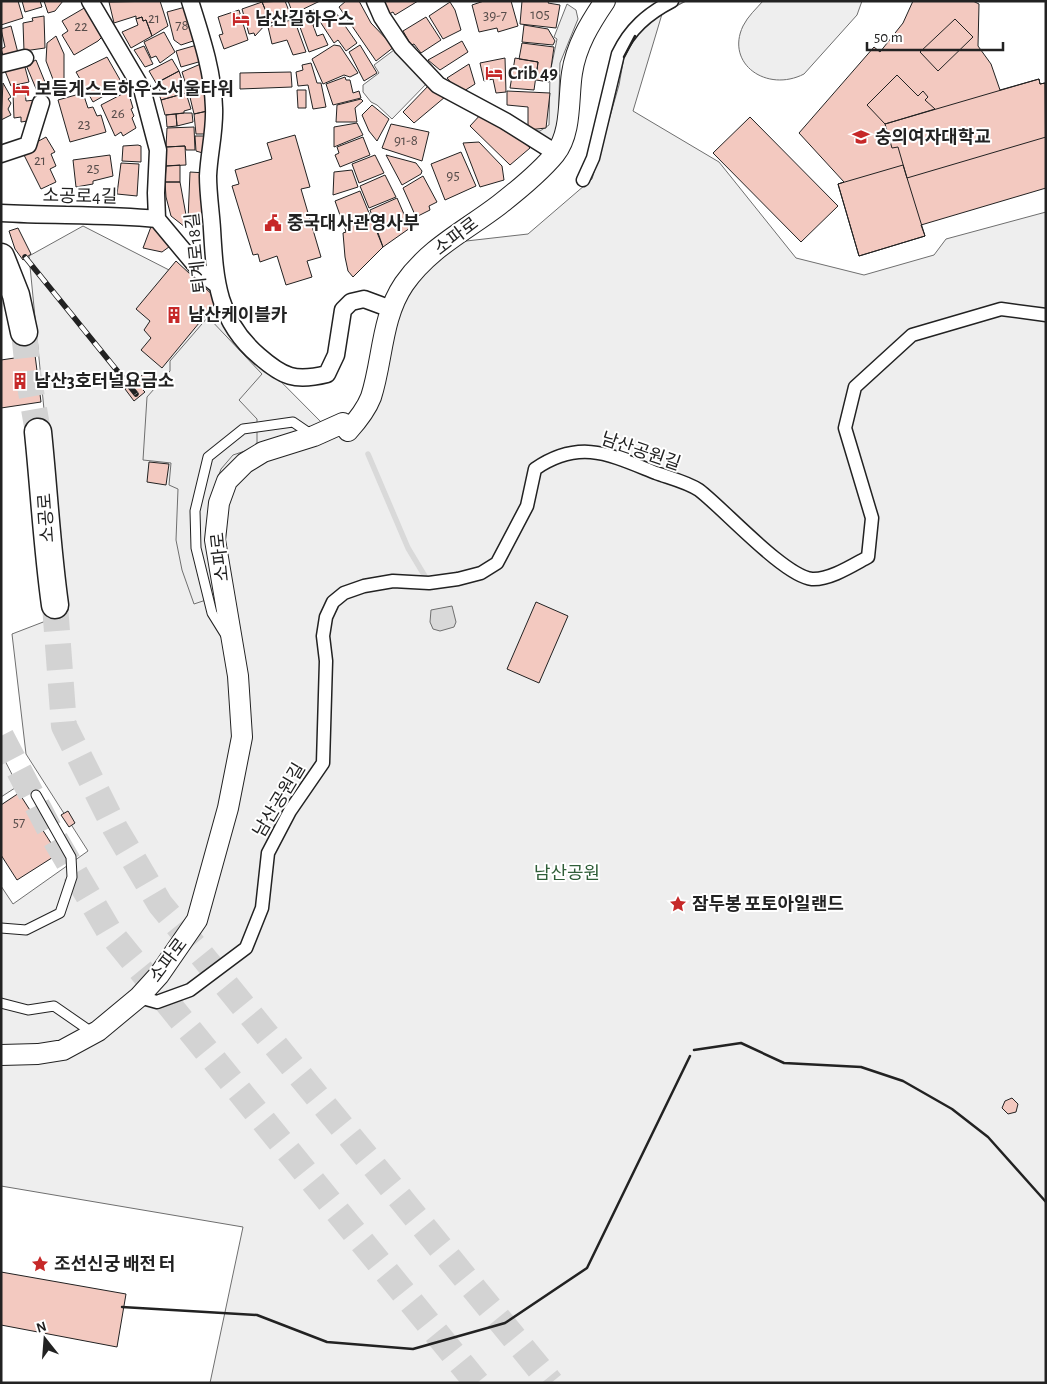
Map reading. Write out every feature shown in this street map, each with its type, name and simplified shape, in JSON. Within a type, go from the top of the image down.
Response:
[{"type":"main road","points":[[1,257],[16,295],[24,332]]},
{"type":"main road","name":"소공로","points":[[38,432],[46,513],[48,558],[55,605]]},
{"type":"street","points":[[90,1],[142,89],[158,150],[157,219],[202,273],[216,284]]},
{"type":"street","name":"퇴계로18길","points":[[190,1],[212,82],[214,110],[208,176],[216,284],[225,313],[249,347],[271,367],[289,378],[310,378],[327,374],[336,355],[344,310],[351,302],[364,298],[391,309]]},
{"type":"street","points":[[375,1],[382,17],[402,46],[438,85],[505,121],[556,153]]},
{"type":"street","name":"소파로","points":[[1,1054],[38,1054],[63,1050],[93,1033],[139,996],[159,975],[198,920],[214,868],[242,737],[238,676],[214,540],[219,503],[227,481],[245,464],[262,452],[314,436],[343,423],[348,431],[359,418],[370,397],[391,309],[404,284],[440,244],[500,205],[556,153],[563,138],[575,59],[587,28],[604,1]]},
{"type":"street","points":[[583,180],[593,158],[618,54],[625,40],[643,19],[672,1]]},
{"type":"street","points":[[1,64],[25,58]]},
{"type":"street","points":[[1,154],[28,145],[41,103]]},
{"type":"street","name":"소공로4길","points":[[1,213],[43,216],[108,215],[157,219]]},
{"type":"street","name":"남산공원길","points":[[139,996],[157,1002],[190,990],[246,948],[262,908],[268,853],[290,811],[323,763],[326,661],[323,636],[326,617],[333,602],[344,593],[364,586],[393,581],[430,583],[458,580],[481,573],[498,563],[527,506],[536,469],[553,457],[582,450],[608,454],[697,489],[785,567],[811,579],[841,572],[868,557],[872,518],[845,428],[854,387],[912,335],[1001,309],[1046,315]]},
{"type":"lane","points":[[234,648],[212,613],[196,548],[195,511],[208,458],[243,430],[292,422],[314,436]]},
{"type":"lane","points":[[1,928],[26,930],[60,913],[72,877],[69,852],[36,795]]},
{"type":"lane","points":[[1,1003],[28,1010],[54,1006],[93,1033]]},
{"type":"green space","name":"남산공원","points":[[686,1],[662,14],[633,111],[719,162],[796,258],[864,275],[934,255],[946,239],[1046,212],[1046,1383],[210,1383],[243,1227],[1,1186],[1,886],[13,904],[88,851],[26,754],[12,634],[64,614],[29,256],[83,226],[171,271],[328,429],[359,418],[388,319],[440,244],[528,234],[592,179],[619,85],[624,57],[636,33],[654,15]]},
{"type":"green space","points":[[763,1],[862,1],[857,15],[804,74],[790,79],[776,80],[764,77],[753,71],[745,63],[740,52],[739,40],[743,26]]},
{"type":"green space","points":[[1,753],[18,786],[1,797]]},
{"type":"shaded area","points":[[567,4],[576,10],[578,19],[560,63],[558,131],[551,142],[527,131],[540,131],[549,125],[550,73],[557,39],[554,37]]},
{"type":"shaded area","points":[[398,47],[430,80],[392,119],[371,102],[363,92],[363,85],[379,73],[374,65]]},
{"type":"shaded area","points":[[208,317],[262,374],[239,400],[257,419],[257,447],[233,455],[221,469],[212,494],[206,529],[215,597],[194,604],[182,570],[176,540],[178,489],[169,485],[171,463],[143,460],[147,397],[170,371],[170,361]]},
{"type":"shaded area","points":[[452,606],[456,622],[454,627],[440,631],[433,629],[430,622],[431,610]]},
{"type":"building","points":[[1,1],[18,1],[23,18],[1,25]]},
{"type":"building","points":[[22,1],[40,1],[42,7],[25,12]]},
{"type":"building","points":[[44,1],[63,1],[55,11],[48,13]]},
{"type":"building","points":[[160,1],[168,26],[152,36],[146,20],[143,21],[142,17],[136,19],[136,16],[114,23],[109,2]]},
{"type":"building","points":[[285,1],[291,16],[271,23],[262,2]]},
{"type":"building","points":[[288,1],[320,1],[293,14]]},
{"type":"building","points":[[346,1],[359,1],[371,23],[394,47],[376,61],[339,7]]},
{"type":"building","points":[[379,1],[418,1],[395,15],[393,12],[387,15]]},
{"type":"building","points":[[484,1],[511,1],[518,26],[498,32],[497,28],[479,32],[472,5]]},
{"type":"building","points":[[522,1],[549,1],[548,3],[560,5],[556,28],[520,24]]},
{"type":"building","points":[[913,1],[973,1],[979,4],[978,46],[991,64],[1000,90],[1039,79],[1040,84],[1045,83],[1046,188],[921,225],[925,236],[859,256],[838,184],[844,182],[799,133],[874,47],[880,52],[903,23]]},
{"type":"building","points":[[262,2],[271,23],[266,24],[255,36],[254,33],[249,34],[242,9]]},
{"type":"building","points":[[450,2],[455,10],[461,30],[443,39],[429,16]]},
{"type":"building","points":[[189,6],[199,39],[181,45],[174,40],[167,12]]},
{"type":"building","points":[[86,7],[102,37],[74,55],[62,35],[68,31],[62,21]]},
{"type":"building","points":[[239,10],[248,40],[224,49],[219,35],[223,34],[218,17]]},
{"type":"building","points":[[314,10],[319,23],[313,25],[317,36],[323,34],[328,45],[309,52],[296,16]]},
{"type":"building","points":[[334,10],[357,43],[346,51],[338,40],[334,43],[319,20]]},
{"type":"building","points":[[44,16],[45,48],[24,51],[23,23],[33,21],[32,18]]},
{"type":"building","points":[[142,17],[143,21],[146,20],[152,36],[131,48],[122,32],[138,25],[136,19]]},
{"type":"building","points":[[426,17],[441,40],[421,53],[414,44],[411,45],[403,31]]},
{"type":"building","points":[[294,19],[306,52],[293,55],[287,40],[272,44],[268,27]]},
{"type":"building","points":[[955,19],[973,37],[938,71],[920,52]]},
{"type":"building","points":[[524,25],[548,29],[555,41],[553,45],[522,42]]},
{"type":"building","points":[[11,26],[18,53],[4,58],[1,49],[5,47],[1,29]]},
{"type":"building","points":[[164,32],[175,52],[160,63],[156,56],[151,58],[144,42]]},
{"type":"building","points":[[56,36],[64,54],[64,79],[54,82],[46,61],[47,43]]},
{"type":"building","points":[[462,41],[468,52],[440,70],[428,60]]},
{"type":"building","points":[[522,43],[554,47],[549,82],[536,80],[538,62],[519,59]]},
{"type":"building","points":[[197,45],[202,61],[181,67],[176,51]]},
{"type":"building","points":[[334,45],[340,46],[358,73],[350,77],[344,75],[323,84],[312,59]]},
{"type":"building","points":[[360,45],[377,73],[364,81],[349,52]]},
{"type":"building","points":[[144,46],[153,64],[145,67],[134,50]]},
{"type":"building","points":[[107,57],[123,85],[93,102],[76,72]]},
{"type":"building","name":"Crib 49","points":[[505,58],[506,92],[496,93],[493,79],[484,81],[480,63]]},
{"type":"building","points":[[515,58],[538,62],[534,90],[510,88]]},
{"type":"building","points":[[172,59],[179,71],[156,83],[149,71]]},
{"type":"building","points":[[23,60],[29,82],[11,86],[3,66]]},
{"type":"building","points":[[36,60],[47,87],[37,91],[26,65]]},
{"type":"building","points":[[203,63],[210,82],[188,91],[182,72]]},
{"type":"building","points":[[311,63],[317,83],[321,83],[326,107],[313,109],[308,85],[298,86],[296,72],[303,70],[302,65]]},
{"type":"building","points":[[469,64],[475,84],[464,91],[458,86],[455,87],[447,78]]},
{"type":"building","points":[[179,71],[184,86],[161,94],[157,83]]},
{"type":"building","points":[[291,72],[292,87],[240,89],[240,73]]},
{"type":"building","points":[[897,75],[918,96],[923,91],[928,97],[925,100],[935,109],[885,124],[867,105]]},
{"type":"building","points":[[345,77],[346,80],[350,80],[353,93],[359,91],[361,98],[333,105],[326,84]]},
{"type":"building","points":[[1039,79],[1040,84],[1045,83],[1046,87],[1046,137],[907,178],[898,147],[892,148],[885,124]]},
{"type":"building","points":[[3,83],[11,97],[8,99],[11,103],[8,109],[11,115],[1,120]]},
{"type":"building","points":[[431,83],[445,97],[414,123],[403,112]]},
{"type":"building","points":[[184,86],[186,93],[161,100],[159,94]]},
{"type":"building","points":[[209,86],[212,110],[194,114],[189,93]]},
{"type":"building","points":[[297,90],[306,90],[306,108],[298,108]]},
{"type":"building","points":[[25,91],[26,101],[35,100],[34,120],[21,122],[21,117],[14,118],[13,94]]},
{"type":"building","points":[[128,91],[133,108],[131,109],[134,116],[132,118],[136,128],[123,136],[121,132],[115,136],[101,105]]},
{"type":"building","points":[[507,91],[550,93],[546,128],[528,130],[528,107],[507,105]]},
{"type":"building","points":[[83,93],[88,108],[93,107],[97,116],[101,115],[106,132],[70,142],[58,100]]},
{"type":"building","points":[[186,93],[191,109],[184,111],[184,113],[165,115],[161,100]]},
{"type":"building","points":[[361,99],[363,101],[355,108],[357,122],[336,122],[337,105]]},
{"type":"building","points":[[372,105],[389,119],[377,141],[369,131],[362,115]]},
{"type":"building","points":[[212,110],[208,134],[196,134],[194,114]]},
{"type":"building","points":[[192,113],[193,122],[177,126],[176,114]]},
{"type":"building","points":[[482,113],[507,132],[510,129],[530,148],[510,165],[470,126]]},
{"type":"building","points":[[176,114],[177,126],[167,127],[166,115]]},
{"type":"building","points":[[750,117],[838,206],[801,242],[713,153]]},
{"type":"building","points":[[357,123],[363,135],[334,147],[334,127]]},
{"type":"building","points":[[391,124],[429,132],[422,161],[382,148]]},
{"type":"building","points":[[194,127],[195,150],[186,150],[185,146],[166,147],[167,128]]},
{"type":"building","points":[[295,135],[310,187],[301,189],[321,257],[307,261],[312,277],[286,285],[277,256],[260,262],[258,254],[253,255],[232,186],[239,184],[235,170],[272,159],[267,143]]},
{"type":"building","points":[[195,136],[208,136],[206,154],[196,151]]},
{"type":"building","points":[[46,137],[55,152],[51,154],[56,166],[50,169],[56,182],[41,189],[23,153],[37,146],[35,143]]},
{"type":"building","points":[[363,137],[370,155],[340,167],[335,155],[339,153],[337,147]]},
{"type":"building","points":[[479,142],[502,166],[504,180],[480,187],[463,143]]},
{"type":"building","points":[[123,146],[141,146],[141,162],[122,161]]},
{"type":"building","points":[[185,146],[186,165],[166,166],[166,147]]},
{"type":"building","points":[[461,152],[476,186],[445,200],[431,164]]},
{"type":"building","points":[[110,155],[113,176],[93,181],[93,184],[76,187],[73,160]]},
{"type":"building","points":[[375,155],[384,173],[359,183],[352,164]]},
{"type":"building","points":[[386,155],[416,163],[422,171],[421,174],[402,185]]},
{"type":"building","points":[[121,163],[139,164],[137,196],[117,194]]},
{"type":"building","points":[[180,165],[180,182],[165,182],[166,166]]},
{"type":"building","points":[[903,165],[925,236],[859,256],[838,184]]},
{"type":"building","points":[[352,170],[358,187],[333,195],[334,172]]},
{"type":"building","points":[[190,172],[206,173],[204,220],[188,220]]},
{"type":"building","points":[[385,175],[396,197],[369,208],[360,186]]},
{"type":"building","points":[[423,176],[437,202],[429,206],[430,210],[416,217],[403,188]]},
{"type":"building","points":[[165,182],[180,182],[188,226],[185,227],[171,216],[166,197]]},
{"type":"building","points":[[360,191],[383,247],[353,277],[348,271],[345,257],[343,233],[346,232],[335,201]]},
{"type":"building","points":[[397,198],[410,228],[383,247],[370,210]]},
{"type":"building","points":[[152,224],[173,244],[162,252],[143,248]]},
{"type":"building","points":[[18,228],[31,254],[23,260],[15,249],[9,231]]},
{"type":"building","name":"남산케이블카","points":[[176,261],[218,300],[162,368],[141,350],[151,338],[144,330],[150,321],[136,309]]},
{"type":"building","name":"남산3호터널요금소","points":[[35,355],[41,402],[1,408],[1,360]]},
{"type":"building","points":[[145,373],[156,380],[143,390],[145,392],[134,401],[125,389]]},
{"type":"building","points":[[149,462],[169,464],[166,485],[147,482]]},
{"type":"building","points":[[536,602],[568,616],[539,683],[507,669]]},
{"type":"building","points":[[19,793],[58,854],[17,880],[1,855],[1,805]]},
{"type":"building","points":[[68,811],[75,823],[69,827],[61,815]]},
{"type":"building","points":[[1012,1098],[1018,1104],[1016,1112],[1008,1114],[1002,1108],[1005,1101]]},
{"type":"building","points":[[1,1272],[126,1294],[117,1347],[1,1325]]},
{"type":"waterway","points":[[368,454],[408,548],[429,583]]},
{"type":"tunnel","points":[[24,332],[29,380],[38,432]]},
{"type":"tunnel","points":[[55,605],[64,726],[115,828],[160,904],[551,1383]]},
{"type":"tunnel","points":[[1,736],[52,834],[109,931],[477,1383]]},
{"type":"railway","points":[[25,257],[136,394]]},
{"type":"wall","points":[[624,57],[635,36]]},
{"type":"wall","points":[[694,1050],[741,1043],[784,1063],[861,1067],[903,1081],[952,1109],[988,1137],[1046,1202]]},
{"type":"wall","points":[[122,1307],[257,1315],[327,1342],[413,1349],[505,1323],[587,1268],[690,1056]]},
{"type":"place","name":"남산길하우스","points":[[241,19]]},
{"type":"place","name":"Crib 49","points":[[494,73]]},
{"type":"place","name":"보듬게스트하우스서울타워","points":[[21,89]]},
{"type":"place","name":"숭의여자대학교","points":[[861,137]]},
{"type":"place","name":"중국대사관영사부","points":[[273,223]]},
{"type":"place","name":"남산케이블카","points":[[174,315]]},
{"type":"place","name":"남산3호터널요금소","points":[[20,381]]},
{"type":"place","name":"잠두봉 포토아일랜드","points":[[678,904]]},
{"type":"place","name":"조선신궁 배전 터","points":[[40,1264]]}]
